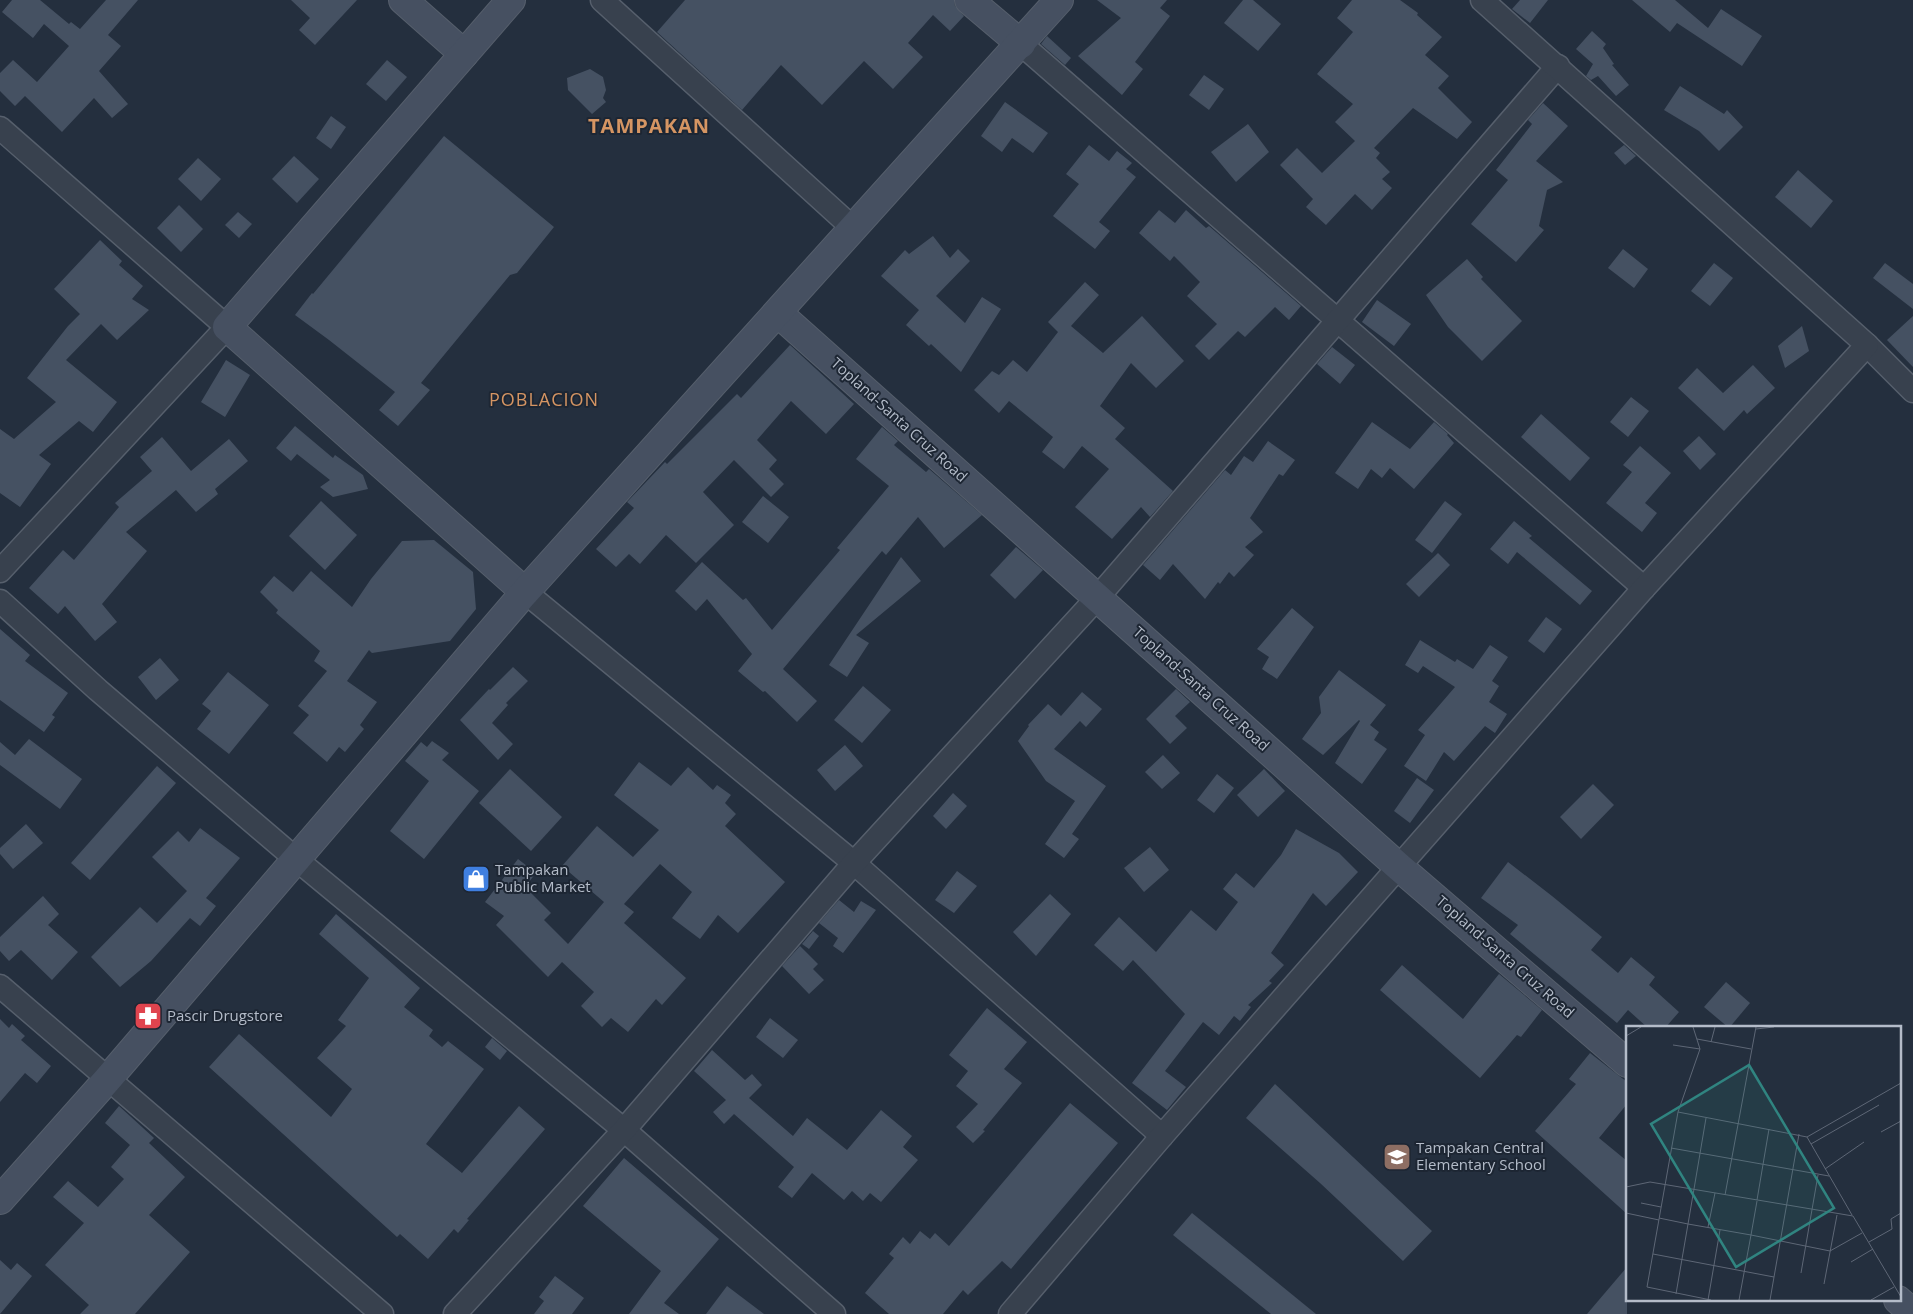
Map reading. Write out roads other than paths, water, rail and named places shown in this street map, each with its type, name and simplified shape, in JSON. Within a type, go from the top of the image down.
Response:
[{"type":"main road","points":[[403,0],[464,54]]},
{"type":"main road","points":[[511,0],[227,327],[525,592]]},
{"type":"main road","points":[[969,0],[1021,44]]},
{"type":"main road","points":[[0,1200],[107,1080],[297,860],[525,592],[1059,0]]},
{"type":"main road","name":"Topland-Santa Cruz Road","points":[[778,313],[1399,867],[1626,1062]]},
{"type":"main road","points":[[1900,1302],[1913,1313]]},
{"type":"street","points":[[602,0],[854,229]]},
{"type":"street","points":[[1482,0],[1558,66],[1866,345],[1913,391]]},
{"type":"street","points":[[1021,44],[1644,588]]},
{"type":"street","points":[[455,1314],[624,1130],[854,863],[1098,597],[1558,66]]},
{"type":"street","points":[[0,128],[227,327],[0,571]]},
{"type":"street","points":[[1010,1314],[1162,1136],[1644,588],[1866,345]]},
{"type":"street","points":[[525,592],[854,863],[1162,1136]]},
{"type":"street","points":[[0,601],[98,690],[297,860],[624,1130],[834,1314]]},
{"type":"street","points":[[0,986],[107,1080],[382,1314]]},
{"type":"place","name":"Tampakan Public Market","points":[[476,879]]},
{"type":"place","name":"Pascir Drugstore","points":[[148,1016]]},
{"type":"place","name":"Tampakan Central Elementary School","points":[[1397,1157]]},
{"type":"district","name":"TAMPAKAN","points":[[649,126]]},
{"type":"district","name":"POBLACION","points":[[544,400]]}]
